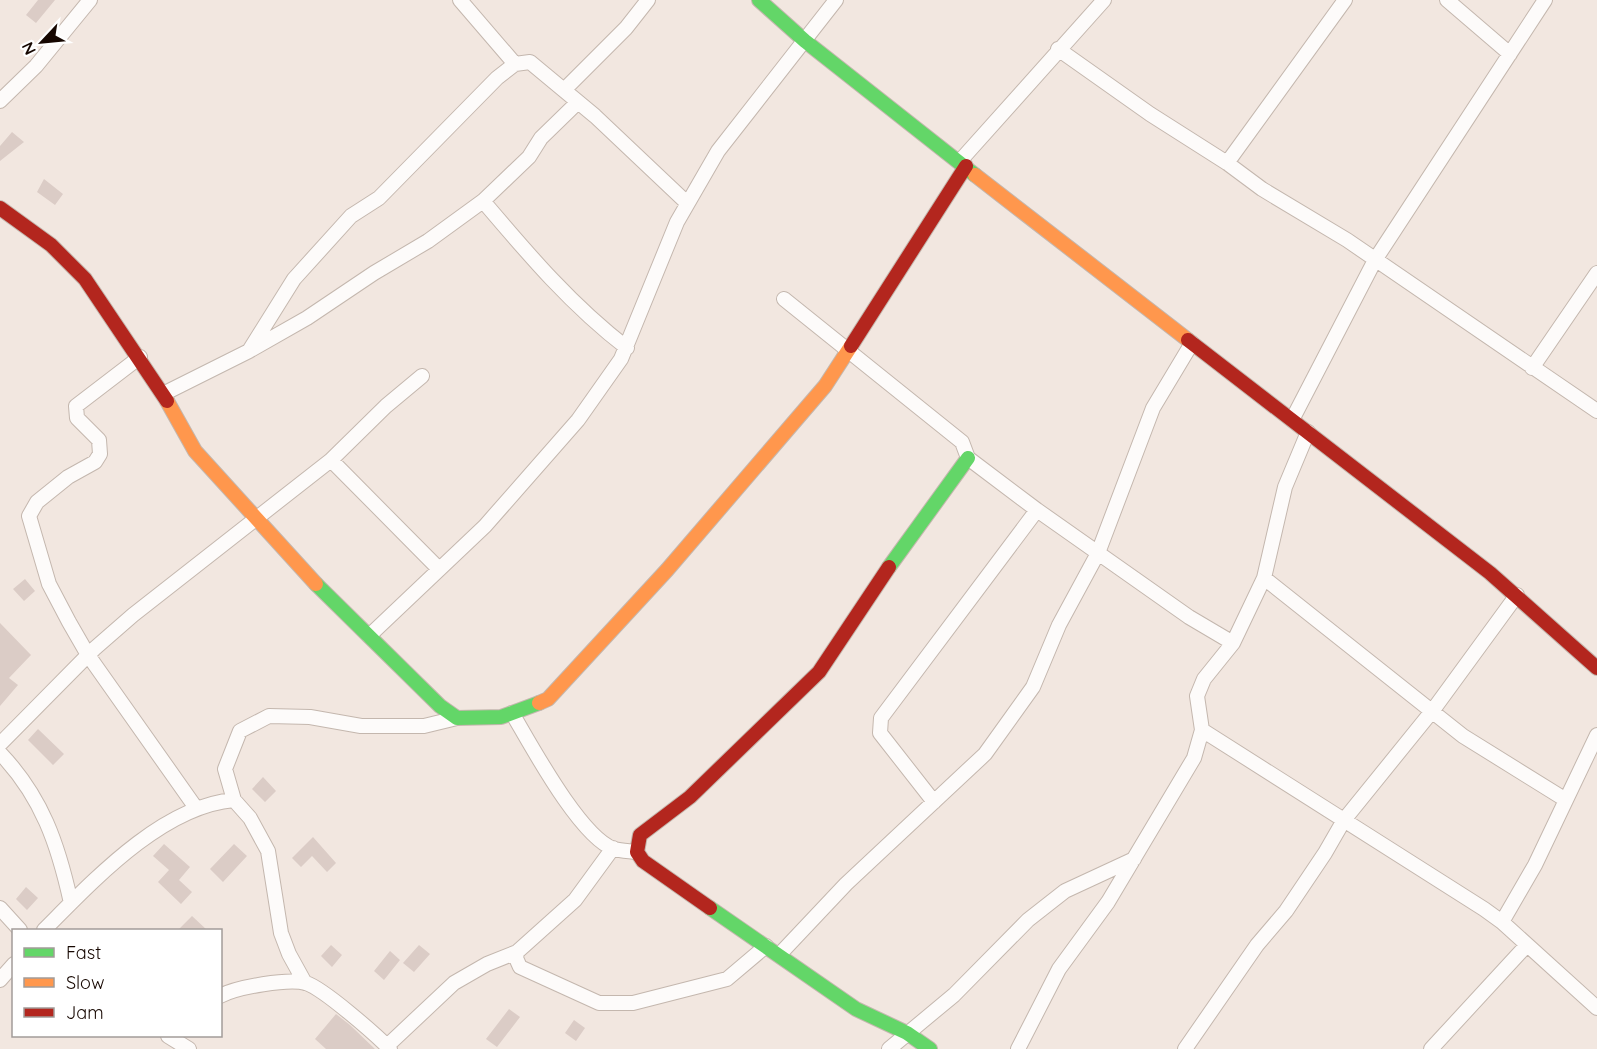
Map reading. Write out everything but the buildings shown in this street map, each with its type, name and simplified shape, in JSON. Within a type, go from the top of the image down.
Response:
[{"type":"street","points":[[0,101],[36,66],[90,0]]},
{"type":"street","points":[[460,0],[515,64]]},
{"type":"street","points":[[564,90],[626,28],[648,0]]},
{"type":"street","points":[[759,0],[805,41],[1517,595],[1597,668]]},
{"type":"street","points":[[369,636],[485,526],[578,420],[627,348],[687,203],[718,151],[836,0]]},
{"type":"street","points":[[305,983],[289,954],[281,933],[268,851],[250,819],[234,800],[225,769],[240,731],[269,716],[310,717],[362,726],[424,726],[457,718],[501,717],[548,699],[619,622],[733,490],[788,432],[848,351],[963,163],[1058,49],[1104,0]]},
{"type":"street","points":[[1227,163],[1345,0]]},
{"type":"street","points":[[1447,0],[1510,54]]},
{"type":"street","points":[[1292,420],[1375,260],[1545,0]]},
{"type":"street","points":[[1058,49],[1150,114],[1227,163],[1262,189],[1375,260],[1597,411]]},
{"type":"street","points":[[249,351],[294,279],[351,216],[379,198],[476,96],[515,64],[530,62],[578,102],[687,203]]},
{"type":"street","points":[[163,394],[249,351],[336,300],[374,273],[406,256],[483,201],[529,157],[541,138],[578,102]]},
{"type":"street","points":[[483,201],[558,289],[590,319],[627,348]]},
{"type":"street","points":[[0,208],[51,245],[86,279],[140,357],[195,451],[303,571],[440,706],[457,718]]},
{"type":"street","points":[[1532,368],[1597,273]]},
{"type":"street","points":[[784,299],[963,442],[968,458],[1037,510],[1189,617],[1233,643]]},
{"type":"street","points":[[779,955],[846,884],[985,754],[1033,687],[1059,625],[1098,553],[1153,408],[1192,343]]},
{"type":"street","points":[[140,357],[76,406],[77,418],[99,440],[100,454],[95,462],[68,477],[37,502],[29,516],[49,584],[88,655],[196,808]]},
{"type":"street","points":[[0,744],[88,655],[133,615],[331,460],[386,406],[422,376]]},
{"type":"street","points":[[1017,1049],[1059,969],[1135,858],[1194,758],[1202,730],[1197,696],[1204,679],[1233,643],[1264,578],[1286,487],[1308,432]]},
{"type":"street","points":[[930,1049],[907,1033],[856,1009],[643,861],[637,852],[640,835],[690,797],[819,672],[874,588],[968,458]]},
{"type":"street","points":[[331,460],[440,569]]},
{"type":"street","points":[[934,802],[880,733],[881,718],[1037,510]]},
{"type":"street","points":[[1264,578],[1463,736],[1566,800]]},
{"type":"street","points":[[1185,1049],[1257,945],[1286,910],[1325,854],[1344,820],[1433,710],[1517,595]]},
{"type":"street","points":[[512,712],[546,772],[585,826],[613,849],[637,852]]},
{"type":"street","points":[[1202,730],[1502,922],[1597,1008]]},
{"type":"street","points":[[1502,922],[1535,865],[1597,735]]},
{"type":"street","points":[[0,753],[23,777],[44,813],[64,868],[71,903]]},
{"type":"street","points":[[45,929],[90,884],[152,834],[196,808],[234,800]]},
{"type":"street","points":[[222,995],[249,986],[305,983],[319,990],[388,1047],[454,982],[487,964],[517,952],[575,900],[613,849]]},
{"type":"street","points":[[889,1049],[954,994],[1028,920],[1065,891],[1135,858]]},
{"type":"street","points":[[0,908],[19,929]]},
{"type":"street","points":[[517,952],[516,958],[520,967],[599,1003],[633,1003],[727,979],[766,946]]},
{"type":"street","points":[[1431,1049],[1526,946]]},
{"type":"street","points":[[0,980],[12,966]]},
{"type":"street","points":[[173,1037],[189,1049]]},
{"type":"traffic: fast","points":[[759,0],[805,41],[975,175]]},
{"type":"traffic: fast","points":[[889,567],[968,458]]},
{"type":"traffic: fast","points":[[316,584],[440,706],[457,718],[501,717],[539,703]]},
{"type":"traffic: fast","points":[[710,908],[856,1009],[907,1033],[930,1049]]},
{"type":"traffic: slow","points":[[975,175],[1188,340]]},
{"type":"traffic: slow","points":[[539,703],[548,699],[667,570],[825,386],[851,346]]},
{"type":"traffic: slow","points":[[167,401],[195,451],[316,584]]},
{"type":"traffic: jam","points":[[851,346],[966,166]]},
{"type":"traffic: jam","points":[[0,208],[51,245],[85,279],[167,401]]},
{"type":"traffic: jam","points":[[1188,340],[1490,573],[1597,668]]},
{"type":"traffic: jam","points":[[710,908],[643,861],[637,852],[640,835],[690,797],[819,672],[889,567]]}]
